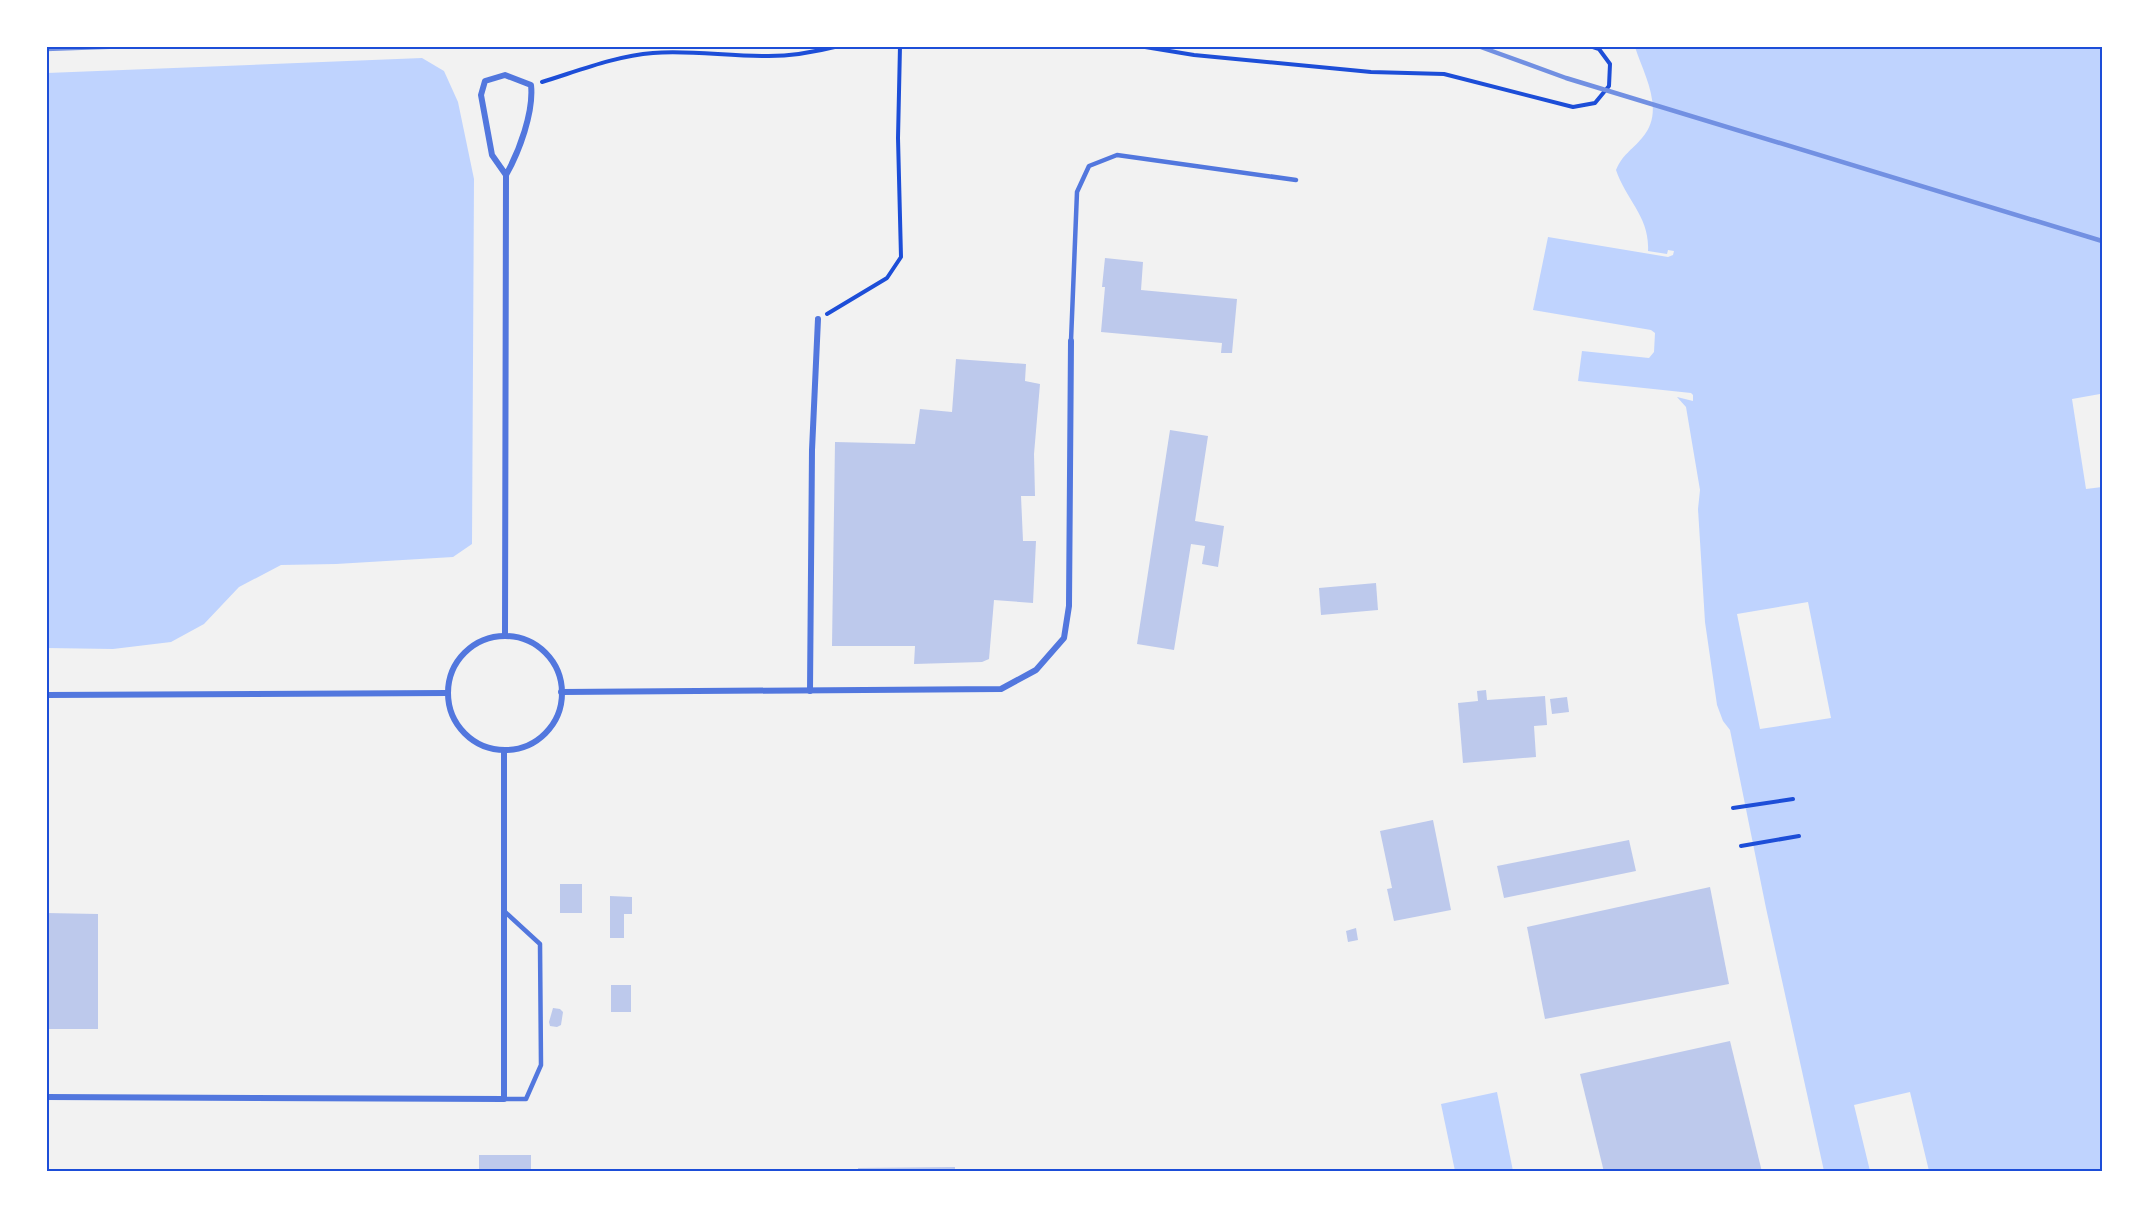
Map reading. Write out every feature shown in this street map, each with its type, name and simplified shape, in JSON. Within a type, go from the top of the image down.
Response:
[{"type":"street","points":[[505,635],[506,175],[516,158],[533,98],[531,85],[505,75],[485,81],[481,95],[492,155],[506,175]]},
{"type":"street","points":[[810,691],[812,450],[818,319]]},
{"type":"street","points":[[561,692],[1001,689],[1036,670],[1064,638],[1069,606],[1071,341]]},
{"type":"street","points":[[505,635],[530,641],[550,657],[561,681],[561,692],[561,707],[550,730],[530,746],[504,751],[479,746],[459,729],[448,706],[448,680],[459,657],[479,640],[505,635]]},
{"type":"street","points":[[46,695],[448,693]]},
{"type":"street","points":[[46,1097],[504,1099],[504,751]]},
{"type":"lane","points":[[1071,341],[1077,192],[1089,166],[1117,155],[1296,180]]},
{"type":"lane","points":[[504,911],[540,944],[541,1065],[526,1099],[504,1099]]},
{"type":"path","points":[[531,85],[627,57],[651,53],[687,51],[765,56],[818,51],[839,46]]},
{"type":"path","points":[[818,319],[887,278],[901,257],[898,138],[900,46]]},
{"type":"path","points":[[1139,46],[1194,55],[1371,72],[1444,74],[1573,107],[1595,103],[1609,86],[1610,64],[1599,50],[1590,46]]},
{"type":"path","points":[[1733,808],[1793,799]]},
{"type":"path","points":[[1741,846],[1799,836]]},
{"type":"water","points":[[1635,47],[2102,47],[2102,407],[2100,394],[2072,399],[2086,489],[2102,487],[2102,1171],[1929,1171],[1910,1092],[1854,1105],[1870,1171],[1824,1171],[1766,908],[1730,730],[1723,721],[1717,705],[1705,622],[1698,509],[1700,490],[1686,407],[1677,397],[1693,401],[1693,395],[1578,381],[1582,351],[1649,358],[1654,352],[1655,333],[1651,330],[1533,310],[1548,237],[1668,257],[1673,255],[1674,251],[1668,250],[1667,254],[1648,251],[1645,228],[1616,170],[1624,156],[1642,138],[1649,127],[1652,116],[1651,93]],"holes":[[[1808,602],[1831,718],[1760,729],[1737,614]]]},
{"type":"water","points":[[422,58],[444,71],[458,102],[474,179],[472,544],[453,557],[281,565],[239,587],[204,624],[171,642],[113,649],[47,648],[47,73]]},
{"type":"water","points":[[1497,1092],[1513,1171],[1455,1171],[1441,1104]]},
{"type":"building","points":[[1105,258],[1143,262],[1141,290],[1237,299],[1232,353],[1221,353],[1222,343],[1101,332]]},
{"type":"building","points":[[956,359],[1026,364],[1025,381],[1040,384],[1034,454],[1035,496],[1021,496],[1023,541],[1036,541],[1033,603],[994,600],[989,659],[982,662],[914,664],[915,646],[832,646],[835,442],[915,444],[920,409],[952,412]]},
{"type":"building","points":[[1170,430],[1208,436],[1195,521],[1224,526],[1218,567],[1202,564],[1205,546],[1191,544],[1174,650],[1137,644]]},
{"type":"building","points":[[1376,583],[1378,610],[1321,615],[1319,588]]},
{"type":"building","points":[[1486,690],[1487,700],[1545,696],[1547,725],[1534,726],[1536,757],[1463,763],[1458,703],[1478,701],[1477,691]]},
{"type":"building","points":[[1567,697],[1569,712],[1552,714],[1550,699]]},
{"type":"building","points":[[1433,820],[1451,910],[1394,921],[1387,889],[1392,888],[1380,831]]},
{"type":"building","points":[[1629,840],[1636,871],[1504,898],[1497,866]]},
{"type":"building","points":[[560,884],[582,884],[582,913],[560,913]]},
{"type":"building","points":[[1710,887],[1729,984],[1545,1019],[1527,927]]},
{"type":"building","points":[[610,896],[632,897],[632,914],[624,914],[624,938],[610,938]]},
{"type":"building","points":[[46,913],[98,914],[98,1029],[46,1029]]},
{"type":"building","points":[[1356,928],[1358,940],[1348,942],[1346,931]]},
{"type":"building","points":[[611,985],[631,985],[631,1012],[611,1012]]},
{"type":"building","points":[[553,1008],[563,1012],[561,1025],[557,1027],[550,1026],[549,1022]]},
{"type":"building","points":[[1730,1041],[1762,1172],[1604,1172],[1580,1074]]},
{"type":"building","points":[[479,1155],[531,1155],[531,1172],[479,1172]]},
{"type":"building","points":[[955,1167],[955,1172],[858,1172],[858,1168]]},
{"type":"railway","points":[[46,49],[131,46]]},
{"type":"railway","points":[[1478,46],[1566,78],[2102,241]]}]
